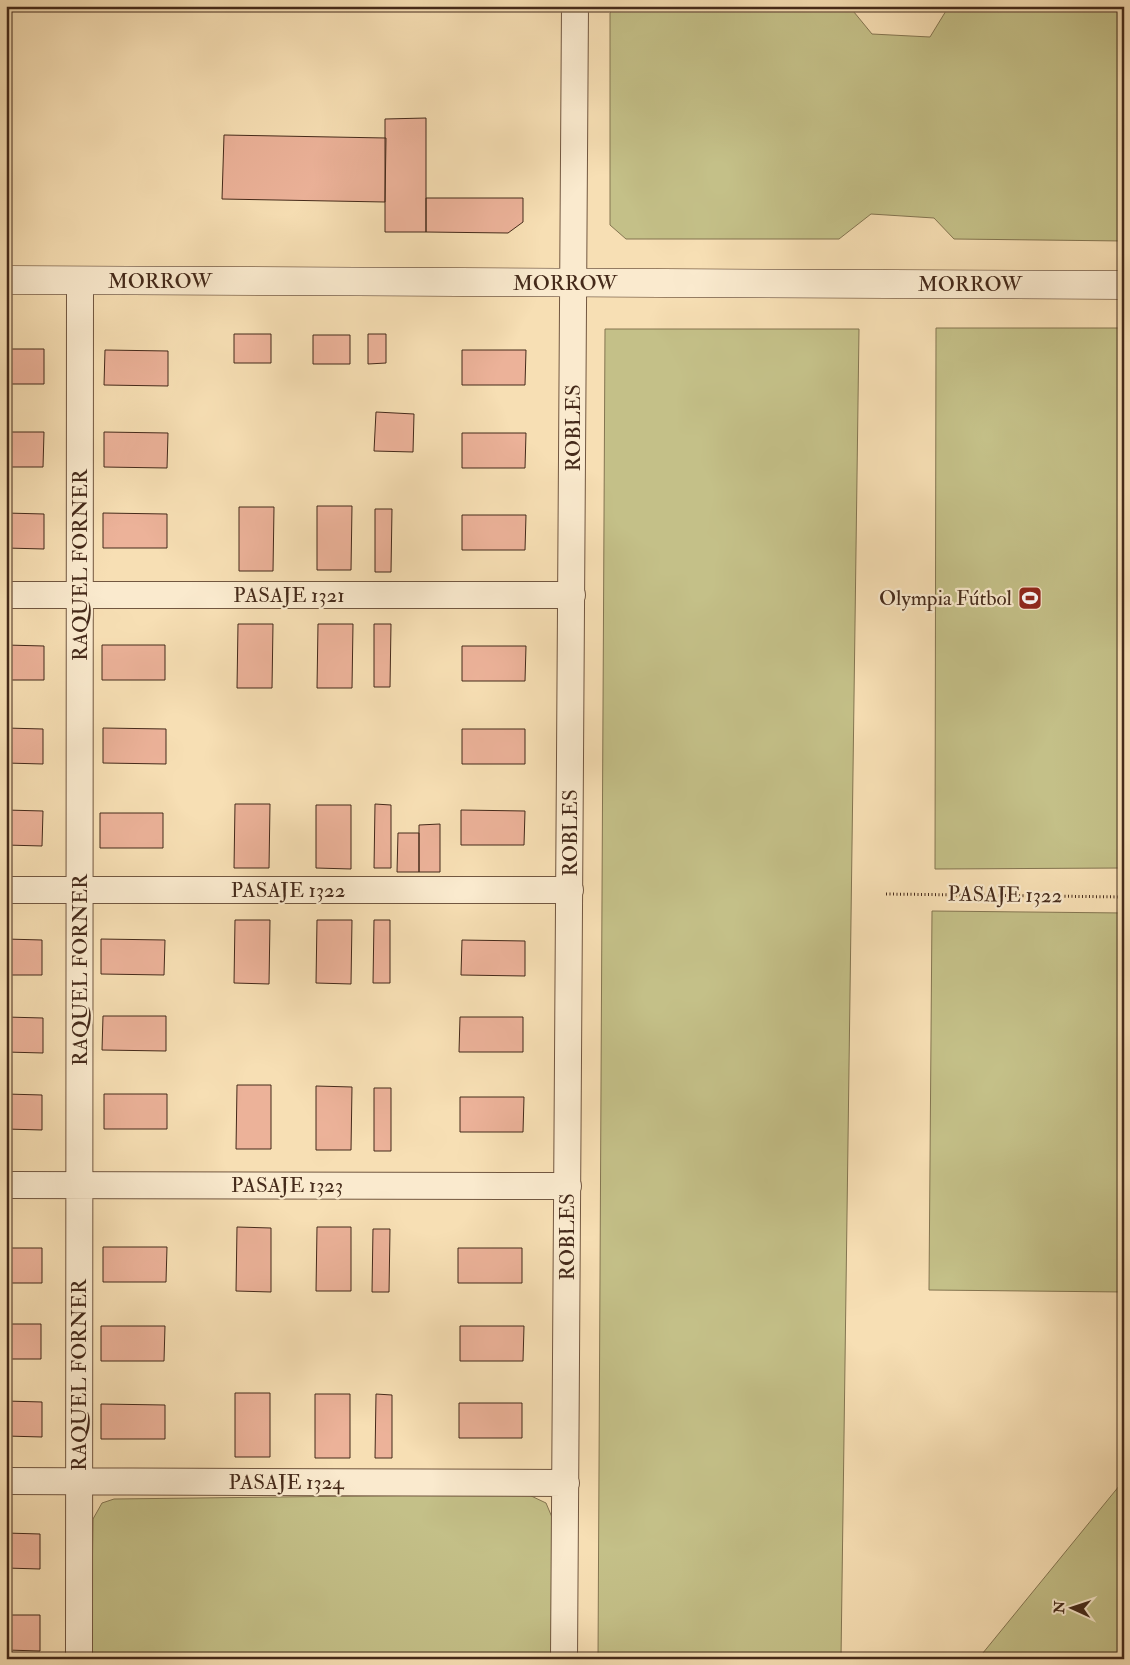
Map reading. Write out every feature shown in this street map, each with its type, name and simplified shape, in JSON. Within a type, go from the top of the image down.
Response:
[{"type":"street","name":"ROBLES","points":[[564,1659],[576,6]]},
{"type":"street","name":"MORROW","points":[[6,280],[1124,285]]},
{"type":"street","name":"RAQUEL FORNER","points":[[79,1659],[80,281]]},
{"type":"street","name":"PASAJE 1321","points":[[6,595],[572,595]]},
{"type":"street","name":"PASAJE 1322","points":[[6,890],[570,890]]},
{"type":"street","name":"PASAJE 1323","points":[[6,1185],[568,1186]]},
{"type":"street","name":"PASAJE 1324","points":[[6,1481],[566,1483]]},
{"type":"path","name":"PASAJE 1322","points":[[886,894],[1124,896]]},
{"type":"shaded area","points":[[617,6],[849,6],[872,34],[930,37],[949,6],[1124,6],[1124,241],[954,239],[934,218],[871,214],[839,239],[626,239],[610,225],[610,13]]},
{"type":"shaded area","name":"Olympia Fútbol","points":[[936,328],[1124,328],[1124,868],[935,869]]},
{"type":"shaded area","points":[[605,329],[859,329],[841,1659],[598,1659]]},
{"type":"shaded area","points":[[932,911],[1124,913],[1124,1292],[929,1290]]},
{"type":"shaded area","points":[[1124,1480],[1124,1659],[978,1659]]},
{"type":"shaded area","points":[[527,1494],[546,1503],[554,1522],[554,1659],[91,1659],[93,1519],[102,1503],[114,1499]]},
{"type":"building","points":[[426,118],[426,232],[385,232],[385,119]]},
{"type":"building","points":[[224,135],[386,138],[385,202],[222,199]]},
{"type":"building","points":[[426,198],[523,198],[523,222],[508,233],[426,232]]},
{"type":"building","points":[[234,334],[271,334],[271,363],[234,363]]},
{"type":"building","points":[[368,334],[386,334],[386,363],[368,364]]},
{"type":"building","points":[[313,335],[350,335],[350,364],[313,364]]},
{"type":"building","points":[[6,349],[44,349],[44,384],[6,384]]},
{"type":"building","points":[[105,350],[168,351],[168,386],[104,385]]},
{"type":"building","points":[[462,350],[526,350],[525,385],[462,385]]},
{"type":"building","points":[[376,412],[414,414],[413,452],[374,451]]},
{"type":"building","points":[[6,432],[44,432],[43,467],[6,467]]},
{"type":"building","points":[[104,432],[168,433],[167,468],[104,467]]},
{"type":"building","points":[[462,433],[526,433],[525,468],[462,468]]},
{"type":"building","points":[[317,506],[352,506],[351,570],[317,570]]},
{"type":"building","points":[[239,507],[274,507],[273,571],[239,571]]},
{"type":"building","points":[[375,509],[392,509],[391,572],[375,572]]},
{"type":"building","points":[[6,513],[44,514],[44,549],[6,548]]},
{"type":"building","points":[[103,513],[167,514],[167,548],[103,548]]},
{"type":"building","points":[[462,515],[526,515],[525,550],[462,550]]},
{"type":"building","points":[[238,624],[273,624],[272,688],[237,688]]},
{"type":"building","points":[[318,624],[353,624],[352,688],[317,688]]},
{"type":"building","points":[[374,624],[391,624],[390,687],[374,687]]},
{"type":"building","points":[[6,645],[44,646],[44,680],[6,680]]},
{"type":"building","points":[[102,645],[165,645],[165,680],[102,680]]},
{"type":"building","points":[[462,646],[526,646],[525,681],[462,681]]},
{"type":"building","points":[[6,728],[43,729],[43,764],[6,763]]},
{"type":"building","points":[[103,728],[166,729],[166,764],[103,763]]},
{"type":"building","points":[[462,729],[525,729],[525,764],[462,764]]},
{"type":"building","points":[[235,804],[270,804],[269,868],[234,868]]},
{"type":"building","points":[[375,804],[391,805],[391,868],[374,868]]},
{"type":"building","points":[[316,805],[351,805],[351,869],[316,868]]},
{"type":"building","points":[[6,810],[43,811],[42,846],[6,845]]},
{"type":"building","points":[[461,810],[525,811],[524,845],[461,845]]},
{"type":"building","points":[[100,813],[163,813],[163,848],[100,848]]},
{"type":"building","points":[[440,824],[440,872],[419,872],[419,825]]},
{"type":"building","points":[[398,833],[419,833],[419,872],[397,872]]},
{"type":"building","points":[[235,920],[270,920],[269,984],[234,983]]},
{"type":"building","points":[[317,920],[352,920],[351,984],[316,983]]},
{"type":"building","points":[[374,920],[390,920],[390,983],[373,983]]},
{"type":"building","points":[[6,939],[42,940],[42,975],[6,975]]},
{"type":"building","points":[[101,939],[165,940],[164,975],[101,974]]},
{"type":"building","points":[[462,940],[525,941],[525,976],[461,975]]},
{"type":"building","points":[[103,1016],[166,1016],[166,1051],[102,1050]]},
{"type":"building","points":[[6,1017],[43,1018],[43,1053],[6,1052]]},
{"type":"building","points":[[460,1017],[523,1017],[523,1052],[459,1052]]},
{"type":"building","points":[[237,1085],[271,1085],[271,1149],[236,1149]]},
{"type":"building","points":[[316,1086],[352,1087],[351,1150],[316,1150]]},
{"type":"building","points":[[374,1088],[391,1088],[391,1151],[374,1151]]},
{"type":"building","points":[[6,1094],[42,1095],[42,1130],[6,1129]]},
{"type":"building","points":[[104,1094],[167,1094],[167,1129],[104,1129]]},
{"type":"building","points":[[460,1097],[524,1097],[523,1132],[460,1132]]},
{"type":"building","points":[[237,1227],[271,1228],[271,1292],[236,1291]]},
{"type":"building","points":[[317,1227],[351,1227],[351,1291],[316,1291]]},
{"type":"building","points":[[373,1229],[390,1229],[389,1292],[372,1292]]},
{"type":"building","points":[[103,1247],[167,1247],[166,1282],[103,1282]]},
{"type":"building","points":[[6,1248],[42,1248],[42,1283],[6,1283]]},
{"type":"building","points":[[458,1248],[522,1248],[522,1283],[458,1283]]},
{"type":"building","points":[[6,1324],[41,1324],[41,1359],[6,1359]]},
{"type":"building","points":[[101,1326],[165,1326],[164,1361],[101,1361]]},
{"type":"building","points":[[460,1326],[524,1326],[523,1361],[460,1361]]},
{"type":"building","points":[[235,1393],[270,1393],[270,1457],[235,1457]]},
{"type":"building","points":[[315,1394],[350,1394],[350,1458],[315,1458]]},
{"type":"building","points":[[376,1394],[392,1395],[392,1458],[375,1458]]},
{"type":"building","points":[[6,1401],[42,1402],[42,1437],[6,1436]]},
{"type":"building","points":[[459,1403],[522,1403],[522,1438],[459,1438]]},
{"type":"building","points":[[101,1404],[165,1405],[165,1439],[101,1439]]},
{"type":"building","points":[[6,1533],[40,1534],[40,1569],[6,1568]]},
{"type":"building","points":[[6,1615],[40,1615],[40,1651],[6,1650]]},
{"type":"place","name":"Olympia Fútbol","points":[[1030,598]]}]
